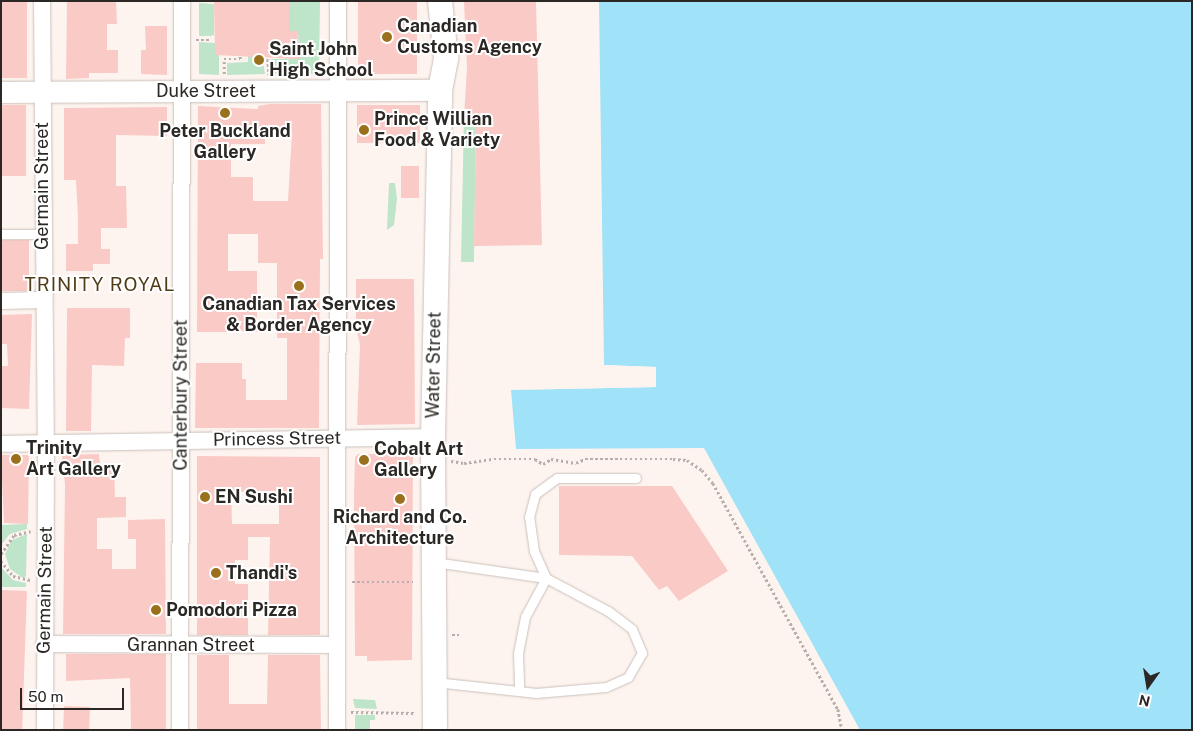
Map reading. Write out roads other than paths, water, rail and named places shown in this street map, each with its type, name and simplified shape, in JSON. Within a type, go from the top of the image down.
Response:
[{"type":"main road","name":"Water Street","points":[[435,730],[433,437],[440,90],[446,58],[438,1]]},
{"type":"street","name":"Germain Street","points":[[42,1],[43,300],[46,443],[45,730]]},
{"type":"street","name":"Canterbury Street","points":[[180,730],[182,1]]},
{"type":"street","points":[[337,730],[338,1]]},
{"type":"street","name":"Duke Street","points":[[1,92],[440,90]]},
{"type":"street","points":[[1,301],[43,300]]},
{"type":"street","name":"Princess Street","points":[[1,444],[433,437]]},
{"type":"street","name":"Grannan Street","points":[[44,644],[337,645]]},
{"type":"lane","points":[[1,234],[43,234]]},
{"type":"lane","points":[[546,578],[534,551],[529,517],[535,494],[557,478],[636,478]]},
{"type":"lane","points":[[434,562],[546,578],[608,610],[632,629],[642,653],[628,677],[606,688],[519,691],[435,682]]},
{"type":"lane","points":[[519,691],[518,654],[525,617],[546,578]]},
{"type":"water","points":[[599,1],[1192,1],[1192,730],[860,730],[704,448],[516,449],[511,390],[656,387],[655,367],[604,365]]},
{"type":"place","name":"Canadian Customs Agency","points":[[387,37]]},
{"type":"place","name":"Saint John High School","points":[[259,60]]},
{"type":"place","name":"Peter Buckland Gallery","points":[[225,113]]},
{"type":"place","name":"Prince Willian Food & Variety","points":[[364,130]]},
{"type":"place","name":"Canadian Tax Services & Border Agency","points":[[299,286]]},
{"type":"place","name":"Trinity Art Gallery","points":[[16,459]]},
{"type":"place","name":"Cobalt Art Gallery","points":[[364,460]]},
{"type":"place","name":"EN Sushi","points":[[205,497]]},
{"type":"place","name":"Richard and Co. Architecture","points":[[400,499]]},
{"type":"place","name":"Thandi's","points":[[216,573]]},
{"type":"place","name":"Pomodori Pizza","points":[[156,610]]},
{"type":"district","name":"TRINITY ROYAL","points":[[100,285]]}]
